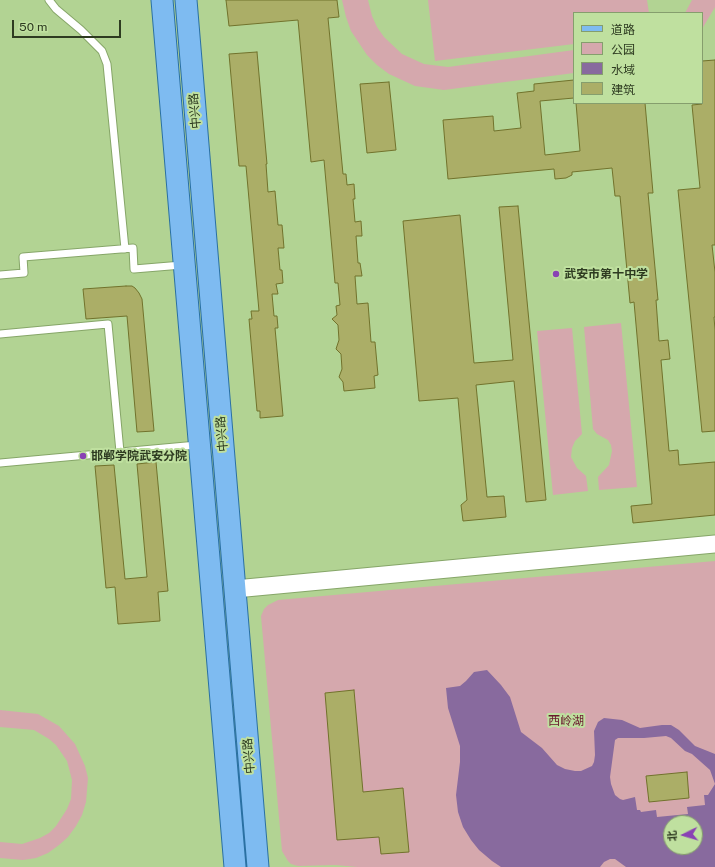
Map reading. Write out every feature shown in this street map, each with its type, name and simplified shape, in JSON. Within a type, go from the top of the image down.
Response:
[{"type":"main road","name":"中兴路","points":[[162,0],[235,867]]},
{"type":"main road","name":"中兴路","points":[[186,0],[258,867]]},
{"type":"street","points":[[235,589],[715,544]]},
{"type":"lane","points":[[49,0],[56,9],[81,30],[102,51],[107,64],[125,249]]},
{"type":"lane","points":[[0,275],[24,273],[23,257],[132,248],[134,269],[184,265]]},
{"type":"lane","points":[[0,334],[108,324],[120,452]]},
{"type":"lane","points":[[0,463],[199,445]]},
{"type":"green space","points":[[342,0],[368,0],[372,16],[384,37],[402,54],[424,64],[448,67],[573,50],[573,73],[444,90],[415,86],[389,74],[367,55],[351,31]]},
{"type":"green space","points":[[428,0],[647,0],[649,12],[573,12],[573,44],[435,61]]},
{"type":"green space","points":[[692,0],[715,0],[715,7],[703,27],[703,12],[686,12]]},
{"type":"green space","points":[[621,323],[637,487],[599,490],[598,477],[609,465],[612,451],[608,440],[597,434],[593,429],[584,327]]},
{"type":"green space","points":[[572,328],[582,434],[575,441],[572,448],[571,457],[577,468],[586,476],[588,491],[553,495],[537,331]]},
{"type":"green space","name":"西岭湖","points":[[715,561],[715,867],[358,867],[335,865],[298,866],[291,864],[282,851],[261,616],[264,609],[268,605],[278,600]]},
{"type":"green space","points":[[0,710],[38,714],[59,726],[75,744],[85,766],[88,778],[86,802],[82,815],[76,826],[68,837],[59,845],[48,853],[36,858],[23,860],[0,858],[0,842],[22,844],[40,838],[49,833],[56,826],[67,809],[71,799],[72,780],[67,761],[56,745],[34,730],[0,727]]},
{"type":"water","points":[[487,670],[510,697],[521,732],[542,748],[557,765],[565,769],[581,771],[592,766],[595,755],[594,731],[598,722],[604,718],[622,720],[640,728],[671,725],[679,730],[695,746],[715,754],[715,784],[715,867],[626,867],[615,859],[610,859],[604,862],[600,867],[501,867],[492,861],[479,850],[471,840],[463,827],[458,812],[456,795],[460,762],[460,746],[448,708],[446,688],[460,686],[474,672]],"holes":[[[666,736],[671,738],[710,770],[715,784],[708,795],[704,795],[705,805],[687,807],[688,814],[678,815],[703,815],[703,855],[663,855],[663,816],[657,817],[656,810],[641,812],[640,810],[637,810],[635,797],[623,800],[615,795],[610,777],[615,740],[618,738]]]},
{"type":"building","points":[[226,0],[337,0],[339,17],[328,18],[343,174],[346,174],[347,185],[354,184],[355,199],[353,199],[355,222],[361,221],[362,236],[356,236],[358,263],[360,263],[362,276],[355,276],[357,304],[368,303],[371,342],[375,342],[378,375],[374,376],[375,388],[344,391],[343,382],[339,377],[342,369],[341,354],[336,349],[339,340],[338,325],[332,319],[337,315],[336,306],[340,305],[338,283],[335,283],[324,160],[311,162],[298,20],[229,26]]},
{"type":"building","points":[[257,52],[268,192],[275,191],[278,225],[282,225],[284,248],[278,248],[283,283],[276,284],[278,294],[272,294],[274,316],[277,316],[278,328],[275,328],[283,416],[260,418],[260,411],[257,411],[249,319],[252,319],[251,311],[259,311],[246,166],[239,166],[229,54]]},
{"type":"building","points":[[715,60],[715,245],[712,245],[715,272],[715,431],[702,432],[678,190],[700,188],[692,105],[703,104],[703,61]]},
{"type":"building","points":[[573,80],[573,98],[540,101],[545,155],[580,151],[576,104],[645,104],[653,193],[648,193],[658,300],[656,300],[659,341],[668,340],[670,359],[661,360],[669,451],[678,450],[679,465],[715,462],[715,515],[633,523],[631,506],[652,504],[634,302],[630,303],[620,196],[615,196],[612,168],[572,172],[572,175],[566,178],[555,179],[554,169],[448,179],[443,120],[493,116],[494,131],[521,128],[517,93],[534,91],[534,84]]},
{"type":"building","points":[[389,82],[396,150],[367,153],[360,84]]},
{"type":"building","points":[[518,206],[546,500],[526,502],[514,381],[476,385],[487,497],[504,496],[506,517],[463,521],[461,505],[467,500],[458,398],[419,401],[403,221],[460,215],[474,363],[513,360],[499,207]]},
{"type":"building","points":[[132,286],[135,288],[142,299],[154,431],[137,432],[127,316],[86,319],[83,289]]},
{"type":"building","points":[[156,462],[168,591],[158,592],[160,621],[118,624],[115,587],[106,588],[95,466],[114,465],[125,579],[147,577],[137,464]]},
{"type":"building","points":[[354,690],[363,792],[403,788],[409,852],[381,854],[379,837],[337,840],[325,693]]},
{"type":"building","points":[[687,772],[689,798],[649,802],[646,776]]},
{"type":"place","name":"武安市第十中学","points":[[556,274]]},
{"type":"place","name":"邯郸学院武安分院","points":[[83,456]]}]
